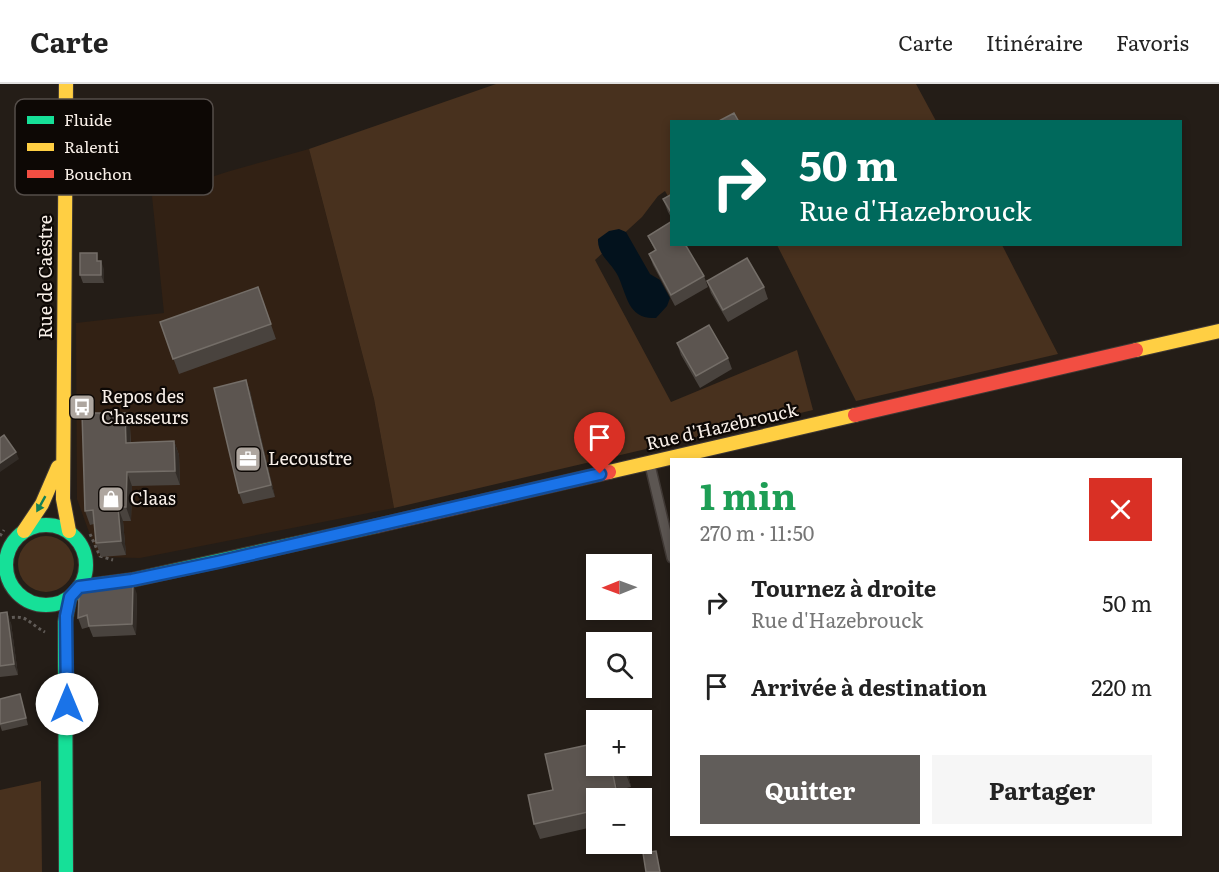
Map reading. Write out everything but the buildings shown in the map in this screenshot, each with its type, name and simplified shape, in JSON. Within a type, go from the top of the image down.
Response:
[{"type":"street","name":"Rue de Caëstre","points":[[66,84],[66,99]]},
{"type":"street","name":"Rue de Caëstre","points":[[65,195],[63,499],[69,531]]},
{"type":"street","name":"Rue d'Hazebrouck","points":[[75,592],[1219,331]]},
{"type":"street","name":"Rue de Caëstre","points":[[24,531],[42,504],[54,477],[64,435]]},
{"type":"street","points":[[66,872],[67,667],[66,616],[75,592],[96,567],[69,531],[46,524],[24,531],[15,539],[3,561],[8,579],[50,621],[63,647],[67,667]]},
{"type":"street","name":"Rue d'Hazebrouck","points":[[96,567],[162,572]]},
{"type":"street","points":[[3,601],[29,600],[53,604],[75,592]]},
{"type":"lane","points":[[649,462],[670,550]]},
{"type":"shaded area","points":[[496,84],[916,84],[935,120],[670,120],[670,200],[665,191],[658,196],[642,217],[595,260],[671,402],[797,350],[813,410],[394,508],[374,399],[309,149]]},
{"type":"shaded area","points":[[309,149],[374,399],[394,508],[140,558],[98,557],[77,499],[76,323],[164,313],[152,196],[213,195],[213,176]]},
{"type":"shaded area","points":[[778,246],[1003,246],[1058,354],[856,401]]},
{"type":"shaded area","points":[[40,536],[52,536],[62,540],[70,548],[74,564],[70,580],[62,588],[52,592],[40,592],[30,588],[22,580],[18,570],[18,558],[22,548],[30,540]]},
{"type":"shaded area","points":[[41,781],[42,872],[0,872],[0,790]]},
{"type":"water","points":[[619,229],[626,232],[650,274],[660,280],[670,298],[667,306],[656,318],[647,318],[634,311],[618,276],[600,250],[598,239],[609,231]]},
{"type":"traffic: fast","points":[[46,525],[61,528],[74,537],[83,550],[86,565],[83,580],[74,593],[61,602],[46,605],[31,602],[18,593],[9,580],[6,565],[9,550],[18,537],[31,528],[46,525]]},
{"type":"traffic: fast","points":[[79,587],[132,580],[376,526]]},
{"type":"traffic: fast","points":[[66,872],[65,622],[70,597]]},
{"type":"traffic: slow","points":[[66,84],[66,99]]},
{"type":"traffic: slow","points":[[65,195],[63,499],[69,531]]},
{"type":"traffic: slow","points":[[1136,350],[1219,331]]},
{"type":"traffic: slow","points":[[609,472],[855,415]]},
{"type":"traffic: slow","points":[[24,531],[42,504],[58,467]]},
{"type":"traffic: jam","points":[[855,415],[1136,350]]},
{"type":"traffic: jam","points":[[376,526],[609,472]]},
{"type":"place","name":"Repos des Chasseurs","points":[[82,407]]},
{"type":"place","name":"Lecoustre","points":[[248,459]]},
{"type":"place","name":"Claas","points":[[111,499]]},
{"type":"route","points":[[67,704],[66,616],[70,597],[79,587],[132,580],[218,562],[600,474]]}]
